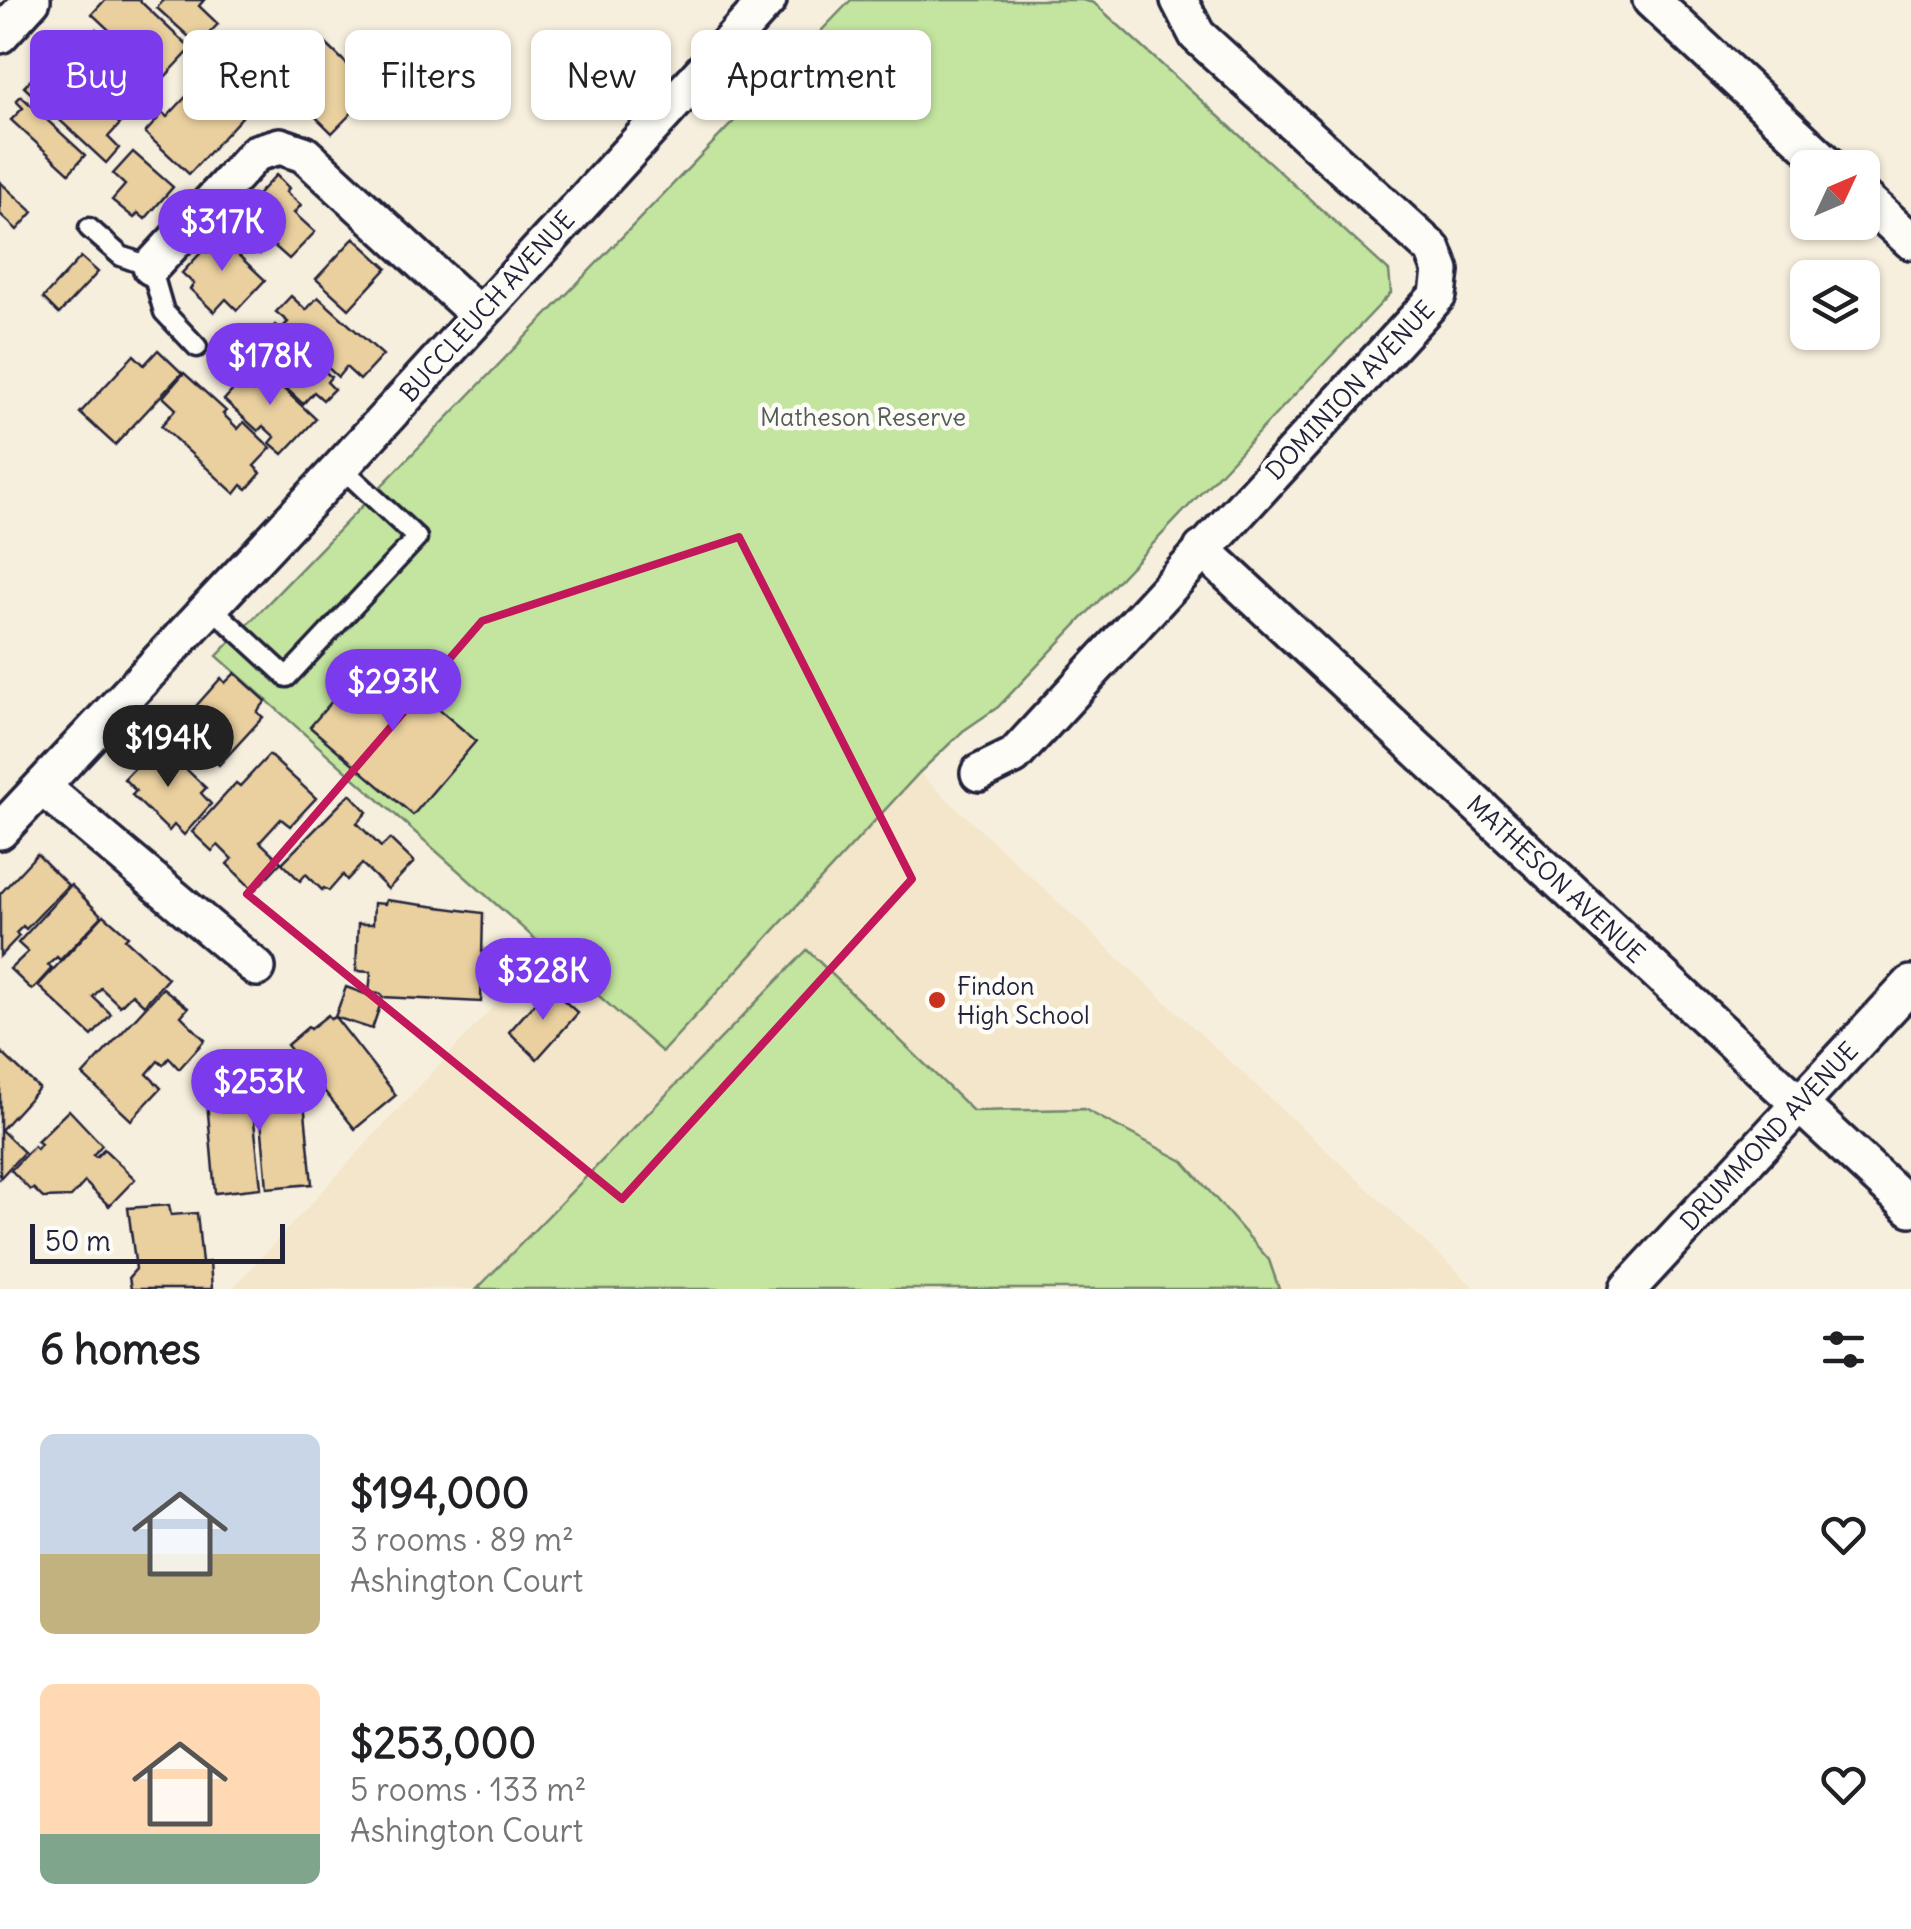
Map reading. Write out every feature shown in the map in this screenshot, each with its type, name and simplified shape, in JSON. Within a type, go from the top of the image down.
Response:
[{"type":"street","points":[[0,35],[32,0]]},
{"type":"street","name":"BUCCLEUCH AVENUE","points":[[0,831],[341,467],[768,0]]},
{"type":"street","name":"DOMINION AVENUE","points":[[980,773],[1014,756],[1438,295],[1441,270],[1433,250],[1196,35],[1180,0]]},
{"type":"street","points":[[1650,0],[1812,150]]},
{"type":"street","points":[[151,267],[256,153],[280,146],[304,154],[479,315]]},
{"type":"street","points":[[1880,213],[1911,241]]},
{"type":"street","name":"MATHESON AVENUE","points":[[1202,549],[1911,1208]]},
{"type":"street","points":[[42,786],[257,968]]},
{"type":"street","name":"DRUMMOND AVENUE","points":[[1628,1289],[1911,984]]},
{"type":"lane","points":[[89,228],[121,256],[151,267],[164,312],[197,346]]},
{"type":"lane","points":[[212,606],[288,677],[417,538],[341,467]]},
{"type":"highlighted area","points":[[739,537],[912,879],[622,1199],[247,894],[482,621]]},
{"type":"shaded area","name":"Findon High School","points":[[919,773],[1476,1289],[232,1289],[548,947],[663,1051]]},
{"type":"green space","name":"Matheson Reserve","points":[[851,0],[1094,3],[1389,271],[1391,293],[998,707],[963,731],[919,773],[662,1052],[217,656],[735,120],[931,120],[931,30],[822,30]]},
{"type":"green space","points":[[807,950],[973,1111],[1084,1109],[1183,1161],[1269,1260],[1279,1289],[477,1289]]},
{"type":"building","points":[[105,0],[139,0],[183,41],[183,58],[163,79],[163,30],[109,30],[92,14]]},
{"type":"building","points":[[163,0],[204,0],[199,6],[218,24],[212,30],[183,31],[157,8]]},
{"type":"building","points":[[325,43],[345,62],[345,120],[332,133],[319,120],[325,120]]},
{"type":"building","points":[[21,96],[30,104],[30,120],[47,120],[85,155],[69,173],[11,120],[23,108],[16,101]]},
{"type":"building","points":[[183,100],[183,120],[239,120],[189,174],[145,133],[157,120],[163,120],[163,113],[167,117]]},
{"type":"building","points":[[60,120],[116,120],[120,124],[108,137],[119,148],[106,163]]},
{"type":"building","points":[[133,152],[173,187],[145,219],[138,213],[134,218],[112,200],[125,185],[113,174]]},
{"type":"building","points":[[276,175],[289,188],[286,192],[301,205],[294,213],[315,232],[289,259],[270,242],[260,254],[229,225]]},
{"type":"building","points":[[0,182],[33,212],[17,230],[0,214]]},
{"type":"building","points":[[223,229],[240,246],[235,252],[265,280],[237,310],[226,299],[214,312],[190,289],[194,284],[182,273]]},
{"type":"building","points":[[354,238],[387,268],[349,309],[316,279]]},
{"type":"building","points":[[81,257],[98,272],[59,314],[43,298]]},
{"type":"building","points":[[291,296],[306,310],[318,297],[383,355],[360,380],[346,367],[338,377],[283,327],[288,322],[276,312]]},
{"type":"building","points":[[275,325],[331,377],[327,382],[334,389],[323,400],[314,392],[303,404],[249,354]]},
{"type":"building","points":[[158,350],[182,373],[115,445],[80,413],[134,355],[144,365]]},
{"type":"building","points":[[257,364],[316,419],[283,454],[270,443],[275,437],[263,426],[258,431],[224,400]]},
{"type":"building","points":[[184,373],[226,411],[223,414],[238,429],[244,422],[271,448],[254,466],[261,473],[247,489],[242,485],[235,494],[161,426],[176,409],[163,397]]},
{"type":"building","points":[[373,653],[476,741],[413,815],[310,727]]},
{"type":"building","points":[[235,673],[266,701],[257,712],[263,717],[219,765],[181,731],[192,720],[188,715],[221,678],[225,683]]},
{"type":"building","points":[[159,743],[206,788],[201,793],[211,804],[184,835],[174,825],[169,831],[132,795],[136,791],[124,779]]},
{"type":"building","points":[[269,755],[316,798],[290,826],[281,819],[260,842],[281,862],[254,891],[227,864],[232,859],[218,845],[212,851],[192,832],[236,783],[240,786]]},
{"type":"building","points":[[350,794],[367,812],[357,823],[381,847],[390,839],[414,862],[388,889],[362,864],[347,880],[343,875],[329,891],[322,890],[306,874],[300,881],[282,863]]},
{"type":"building","points":[[37,854],[68,885],[26,929],[23,926],[16,933],[19,936],[0,956],[0,894]]},
{"type":"building","points":[[71,885],[102,916],[60,960],[57,957],[48,965],[52,968],[32,990],[10,969],[28,952],[18,943]]},
{"type":"building","points":[[386,900],[483,913],[481,1002],[369,993],[371,972],[356,971],[358,924],[373,924],[374,903],[385,904]]},
{"type":"building","points":[[104,915],[168,978],[144,1005],[132,994],[120,1006],[101,988],[93,997],[111,1014],[92,1036],[38,986]]},
{"type":"building","points":[[346,987],[382,1000],[372,1029],[335,1017]]},
{"type":"building","points":[[549,987],[578,1013],[537,1059],[509,1032]]},
{"type":"building","points":[[163,988],[188,1008],[181,1016],[205,1040],[179,1069],[169,1058],[163,1065],[158,1061],[147,1074],[161,1088],[131,1120],[83,1075]]},
{"type":"building","points":[[328,1015],[331,1019],[335,1017],[396,1095],[355,1129],[287,1045]]},
{"type":"building","points":[[0,1051],[39,1088],[1,1130],[24,1152],[0,1178]]},
{"type":"building","points":[[274,1072],[275,1083],[302,1081],[312,1184],[267,1188],[261,1120],[254,1121],[261,1188],[215,1193],[206,1090],[233,1088],[233,1077]]},
{"type":"building","points":[[69,1110],[102,1145],[93,1155],[96,1157],[104,1149],[135,1179],[109,1206],[85,1182],[71,1197],[43,1198],[11,1170],[34,1146],[37,1149],[41,1144],[37,1141]]},
{"type":"building","points":[[169,1205],[171,1215],[197,1213],[202,1263],[210,1262],[212,1289],[131,1289],[129,1277],[136,1269],[128,1208]]},
{"type":"place","name":"Findon High School","points":[[937,1000]]}]
